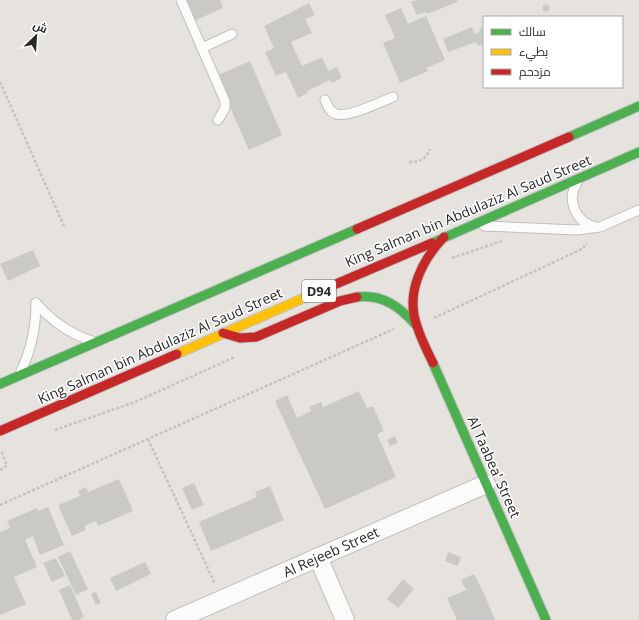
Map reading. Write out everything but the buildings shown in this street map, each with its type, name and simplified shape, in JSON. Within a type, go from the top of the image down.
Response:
[{"type":"main road","name":"King Salman bin Abdulaziz Al Saud Street","points":[[0,384],[639,106]]},
{"type":"main road","name":"King Salman bin Abdulaziz Al Saud Street","points":[[0,431],[639,152]]},
{"type":"main road","name":"Al Taabea' Street","points":[[416,325],[413,298],[417,276],[426,257],[444,237]]},
{"type":"main road","name":"Al Taabea' Street","points":[[223,333],[234,338],[245,339],[256,337],[340,301],[361,297],[382,299],[396,305],[407,314],[416,325],[546,620]]},
{"type":"street","name":"Al Rejeeb Street","points":[[175,620],[486,484]]},
{"type":"street","points":[[318,557],[345,620]]},
{"type":"lane","points":[[181,0],[225,101],[225,108],[218,120]]},
{"type":"lane","points":[[202,48],[232,34]]},
{"type":"lane","points":[[325,100],[329,110],[338,114],[348,114],[393,97]]},
{"type":"lane","points":[[581,178],[574,188],[572,200],[576,212],[586,223],[600,227]]},
{"type":"lane","points":[[470,226],[558,230],[600,227],[639,210]]},
{"type":"lane","points":[[19,375],[33,340],[36,321],[36,303],[48,316],[62,327],[78,336],[95,342]]},
{"type":"path","points":[[0,82],[64,226]]},
{"type":"path","points":[[409,162],[422,160],[428,155],[430,149]]},
{"type":"path","points":[[431,320],[582,249],[600,227]]},
{"type":"path","points":[[0,505],[148,440],[395,328]]},
{"type":"path","points":[[148,440],[222,600]]},
{"type":"traffic: fast","points":[[569,137],[639,106]]},
{"type":"traffic: fast","points":[[432,243],[639,152]]},
{"type":"traffic: fast","points":[[0,384],[357,229]]},
{"type":"traffic: fast","points":[[357,297],[375,298],[390,303],[397,307],[416,325]]},
{"type":"traffic: fast","points":[[433,363],[546,620]]},
{"type":"traffic: slow","points":[[177,354],[315,293]]},
{"type":"traffic: jam","points":[[357,229],[569,137]]},
{"type":"traffic: jam","points":[[433,363],[417,326],[414,314],[414,289],[429,256],[444,237]]},
{"type":"traffic: jam","points":[[315,293],[432,243]]},
{"type":"traffic: jam","points":[[223,333],[240,338],[256,337],[340,301],[357,297]]},
{"type":"traffic: jam","points":[[0,431],[177,354]]}]
